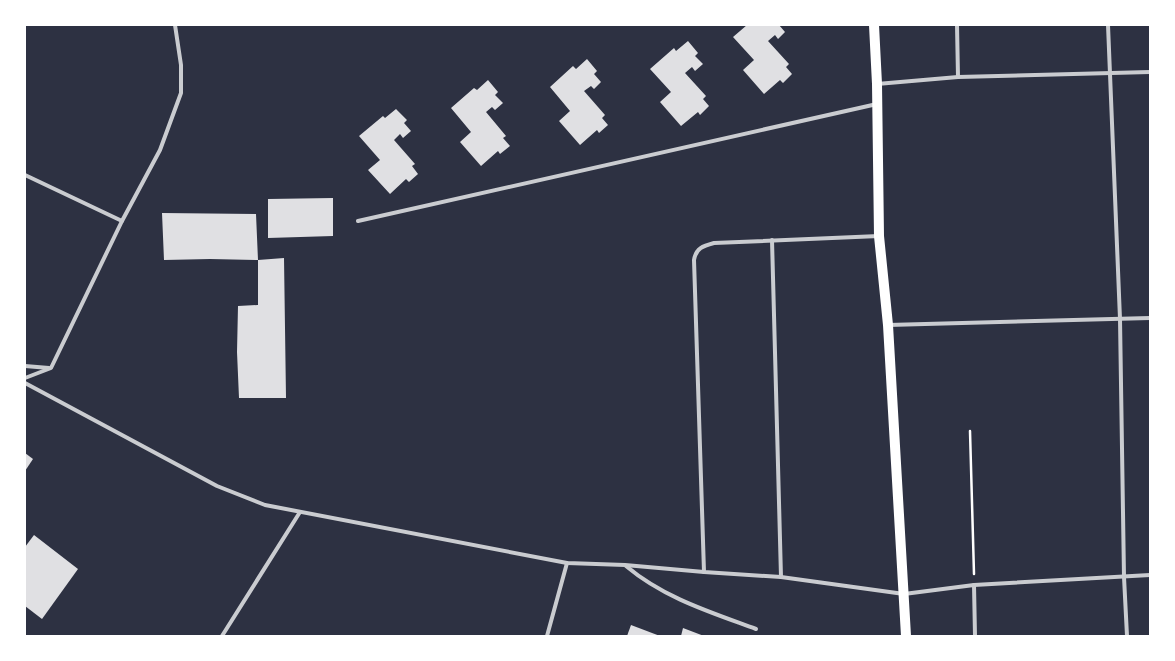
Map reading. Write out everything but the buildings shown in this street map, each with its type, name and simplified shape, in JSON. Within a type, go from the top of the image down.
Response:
[{"type":"main road","points":[[874,25],[877,84],[879,236],[888,325],[893,436],[906,636]]},
{"type":"street","points":[[25,378],[51,368],[122,221],[160,150],[181,93],[181,65],[175,25]]},
{"type":"street","points":[[957,25],[958,77]]},
{"type":"street","points":[[1108,25],[1120,319],[1124,577],[1127,636]]},
{"type":"street","points":[[877,84],[958,77],[1150,72]]},
{"type":"street","points":[[358,221],[877,104]]},
{"type":"street","points":[[25,175],[122,221]]},
{"type":"street","points":[[704,572],[695,254],[704,246],[714,243],[879,236]]},
{"type":"street","points":[[772,240],[781,576]]},
{"type":"street","points":[[888,325],[1150,318]]},
{"type":"street","points":[[25,366],[51,368]]},
{"type":"street","points":[[25,383],[217,486],[265,505],[567,563],[781,576],[904,594],[974,585],[1150,575]]},
{"type":"street","points":[[222,636],[300,512]]},
{"type":"street","points":[[547,636],[567,563]]},
{"type":"street","points":[[625,566],[641,579],[679,600],[756,629]]},
{"type":"street","points":[[974,585],[975,636]]},
{"type":"path","points":[[970,431],[974,585]]}]
